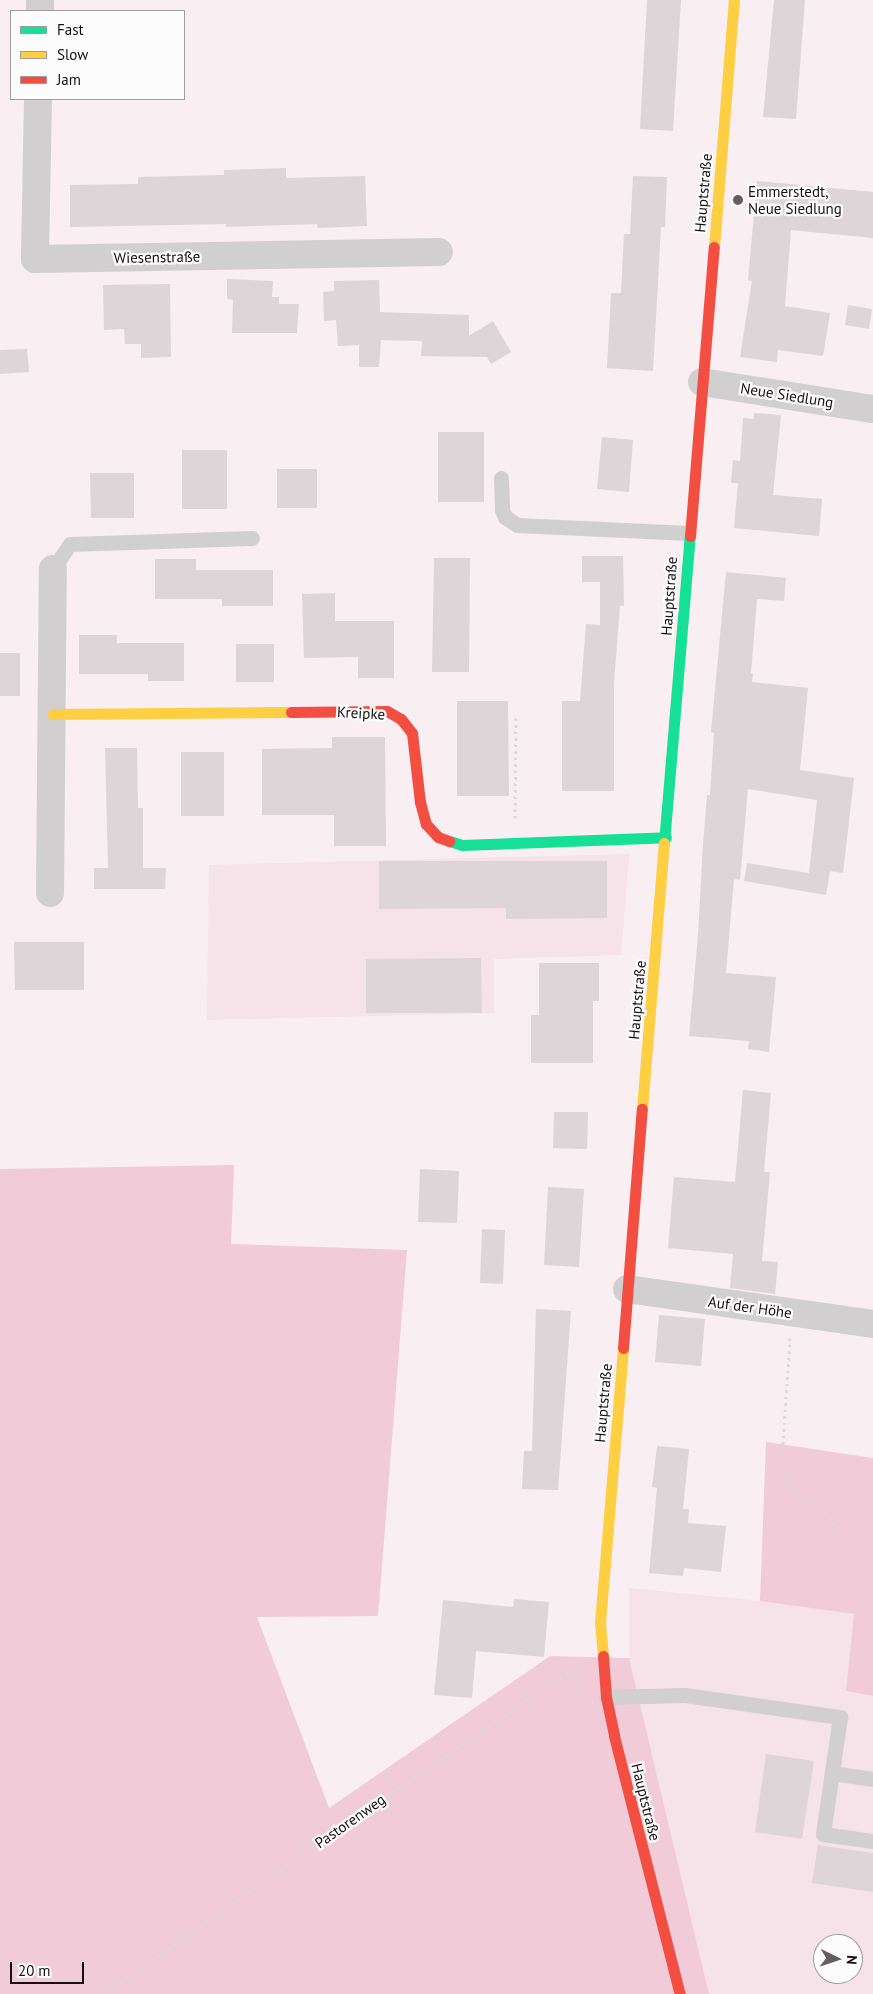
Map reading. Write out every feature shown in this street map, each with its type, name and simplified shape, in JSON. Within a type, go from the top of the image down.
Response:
[{"type":"main road","name":"Hauptstraße","points":[[680,1994],[614,1736],[606,1696],[602,1657],[601,1597],[666,837],[689,533],[734,0]]},
{"type":"main road","name":"Kreipke","points":[[53,714],[387,711],[401,719],[412,733],[420,802],[426,824],[438,837],[462,845],[666,837]]},
{"type":"street","name":"Wiesenstraße","points":[[38,100],[35,259],[439,252]]},
{"type":"street","name":"Neue Siedlung","points":[[702,382],[873,409]]},
{"type":"street","points":[[50,893],[53,569]]},
{"type":"street","name":"Auf der Höhe","points":[[628,1289],[873,1324]]},
{"type":"lane","points":[[501,478],[502,510],[505,517],[517,524],[568,529],[689,533]]},
{"type":"lane","points":[[53,569],[70,544],[252,538]]},
{"type":"lane","points":[[606,1696],[685,1695],[840,1717],[823,1834],[873,1841]]},
{"type":"lane","points":[[832,1773],[873,1779]]},
{"type":"path","points":[[515,843],[516,716]]},
{"type":"path","points":[[791,1312],[782,1460],[790,1483],[842,1530]]},
{"type":"path","name":"Pastorenweg","points":[[105,1994],[526,1700],[573,1669],[602,1657]]},
{"type":"shaded area","points":[[629,854],[621,955],[494,959],[494,1013],[207,1020],[209,865]]},
{"type":"shaded area","points":[[234,1165],[231,1244],[407,1250],[378,1616],[257,1617],[329,1808],[550,1656],[629,1658],[709,1994],[0,1994],[0,1169]]},
{"type":"shaded area","points":[[766,1442],[873,1458],[873,1696],[846,1691],[854,1614],[760,1601]]},
{"type":"shaded area","points":[[629,1588],[760,1601],[855,1614],[846,1691],[873,1696],[873,1994],[709,1994],[629,1658]]},
{"type":"building","points":[[647,0],[681,0],[673,131],[640,129]]},
{"type":"building","points":[[774,0],[805,0],[796,119],[763,117]]},
{"type":"building","points":[[286,168],[286,178],[365,176],[367,226],[318,228],[317,224],[226,227],[226,224],[70,227],[70,185],[138,184],[138,177],[224,175],[224,170]]},
{"type":"building","points":[[633,176],[667,177],[665,227],[661,227],[653,371],[607,368],[611,293],[621,293],[624,234],[630,234]]},
{"type":"building","points":[[757,181],[873,192],[873,238],[791,230],[785,306],[830,313],[823,356],[778,350],[777,362],[740,357],[752,281],[748,280]]},
{"type":"building","points":[[227,279],[273,281],[272,297],[279,297],[279,304],[299,304],[297,333],[232,333],[233,300],[227,299]]},
{"type":"building","points":[[379,280],[380,312],[469,315],[469,336],[493,321],[511,352],[491,364],[487,357],[421,356],[422,341],[381,340],[379,367],[359,367],[359,345],[338,346],[336,320],[324,321],[323,292],[334,291],[334,281]]},
{"type":"building","points":[[170,284],[171,357],[141,358],[141,344],[125,344],[124,329],[104,330],[103,285]]},
{"type":"building","points":[[848,305],[872,309],[869,329],[845,325]]},
{"type":"building","points":[[27,349],[29,372],[0,374],[0,350]]},
{"type":"building","points":[[754,413],[781,415],[773,495],[822,499],[819,536],[734,528],[738,483],[731,483],[733,460],[740,461],[743,418],[754,419]]},
{"type":"building","points":[[438,432],[484,432],[484,502],[438,502]]},
{"type":"building","points":[[602,437],[633,440],[629,492],[597,489]]},
{"type":"building","points":[[182,450],[227,450],[227,509],[182,509]]},
{"type":"building","points":[[277,469],[317,469],[317,508],[277,508]]},
{"type":"building","points":[[90,473],[134,473],[134,518],[91,518]]},
{"type":"building","points":[[582,556],[623,556],[624,606],[620,606],[614,683],[614,791],[562,791],[562,701],[580,701],[586,624],[600,625],[600,582],[582,582]]},
{"type":"building","points":[[434,558],[470,558],[469,672],[432,672]]},
{"type":"building","points":[[155,559],[196,559],[196,570],[273,570],[273,606],[222,606],[222,599],[155,599]]},
{"type":"building","points":[[726,572],[786,578],[784,601],[757,599],[751,673],[753,674],[752,682],[808,688],[800,770],[854,778],[843,873],[830,871],[826,895],[744,881],[747,863],[809,873],[817,800],[748,789],[740,880],[734,879],[726,973],[776,977],[769,1052],[748,1049],[749,1041],[689,1036],[707,795],[710,795],[714,733],[711,732]]},
{"type":"building","points":[[335,593],[335,621],[394,621],[394,678],[358,678],[358,657],[304,658],[302,594]]},
{"type":"building","points":[[79,635],[117,635],[117,643],[184,643],[184,681],[148,681],[148,674],[79,674]]},
{"type":"building","points":[[236,644],[274,644],[274,682],[236,682]]},
{"type":"building","points":[[0,653],[20,653],[20,696],[0,696]]},
{"type":"building","points":[[457,701],[508,701],[509,796],[457,796]]},
{"type":"building","points":[[332,737],[385,737],[386,846],[334,846],[334,815],[262,815],[262,749],[332,748]]},
{"type":"building","points":[[105,748],[137,748],[138,808],[143,808],[143,868],[166,868],[165,889],[94,889],[94,868],[108,868]]},
{"type":"building","points":[[181,752],[224,752],[224,816],[181,816]]},
{"type":"building","points":[[379,861],[607,861],[607,918],[506,919],[506,908],[379,909]]},
{"type":"building","points":[[14,942],[84,942],[84,990],[15,990]]},
{"type":"building","points":[[481,958],[482,1013],[366,1013],[366,959]]},
{"type":"building","points":[[539,963],[599,963],[599,1001],[593,1001],[593,1063],[531,1063],[531,1015],[539,1015]]},
{"type":"building","points":[[743,1090],[771,1093],[764,1172],[770,1172],[762,1261],[778,1262],[775,1294],[730,1288],[733,1254],[668,1248],[674,1177],[735,1182]]},
{"type":"building","points":[[554,1112],[588,1112],[587,1149],[553,1148]]},
{"type":"building","points":[[420,1169],[459,1171],[457,1223],[418,1222]]},
{"type":"building","points":[[548,1187],[584,1189],[579,1267],[544,1265]]},
{"type":"building","points":[[482,1229],[505,1230],[503,1284],[480,1283]]},
{"type":"building","points":[[536,1309],[571,1311],[558,1490],[522,1489],[524,1451],[532,1451]]},
{"type":"building","points":[[659,1315],[705,1319],[701,1366],[655,1362]]},
{"type":"building","points":[[657,1446],[689,1449],[683,1509],[689,1509],[688,1523],[726,1526],[721,1572],[684,1568],[683,1576],[649,1573],[657,1488],[652,1487]]},
{"type":"building","points":[[514,1599],[549,1602],[544,1657],[476,1651],[472,1698],[434,1695],[443,1600],[513,1607]]},
{"type":"building","points":[[766,1754],[814,1761],[802,1839],[755,1832]]},
{"type":"building","points":[[818,1845],[873,1853],[873,1892],[812,1883]]},
{"type":"traffic: fast","points":[[664,843],[690,536]]},
{"type":"traffic: fast","points":[[449,841],[462,845],[666,837]]},
{"type":"traffic: slow","points":[[714,247],[734,0]]},
{"type":"traffic: slow","points":[[53,714],[291,712]]},
{"type":"traffic: slow","points":[[642,1109],[664,843]]},
{"type":"traffic: slow","points":[[603,1656],[600,1623],[623,1348]]},
{"type":"traffic: jam","points":[[690,536],[714,247]]},
{"type":"traffic: jam","points":[[291,712],[387,711],[401,719],[412,733],[420,802],[426,824],[438,837],[449,841]]},
{"type":"traffic: jam","points":[[623,1348],[642,1109]]},
{"type":"traffic: jam","points":[[603,1656],[606,1697],[614,1736],[680,1994]]},
{"type":"place","name":"Emmerstedt, Neue Siedlung","points":[[738,200]]}]
